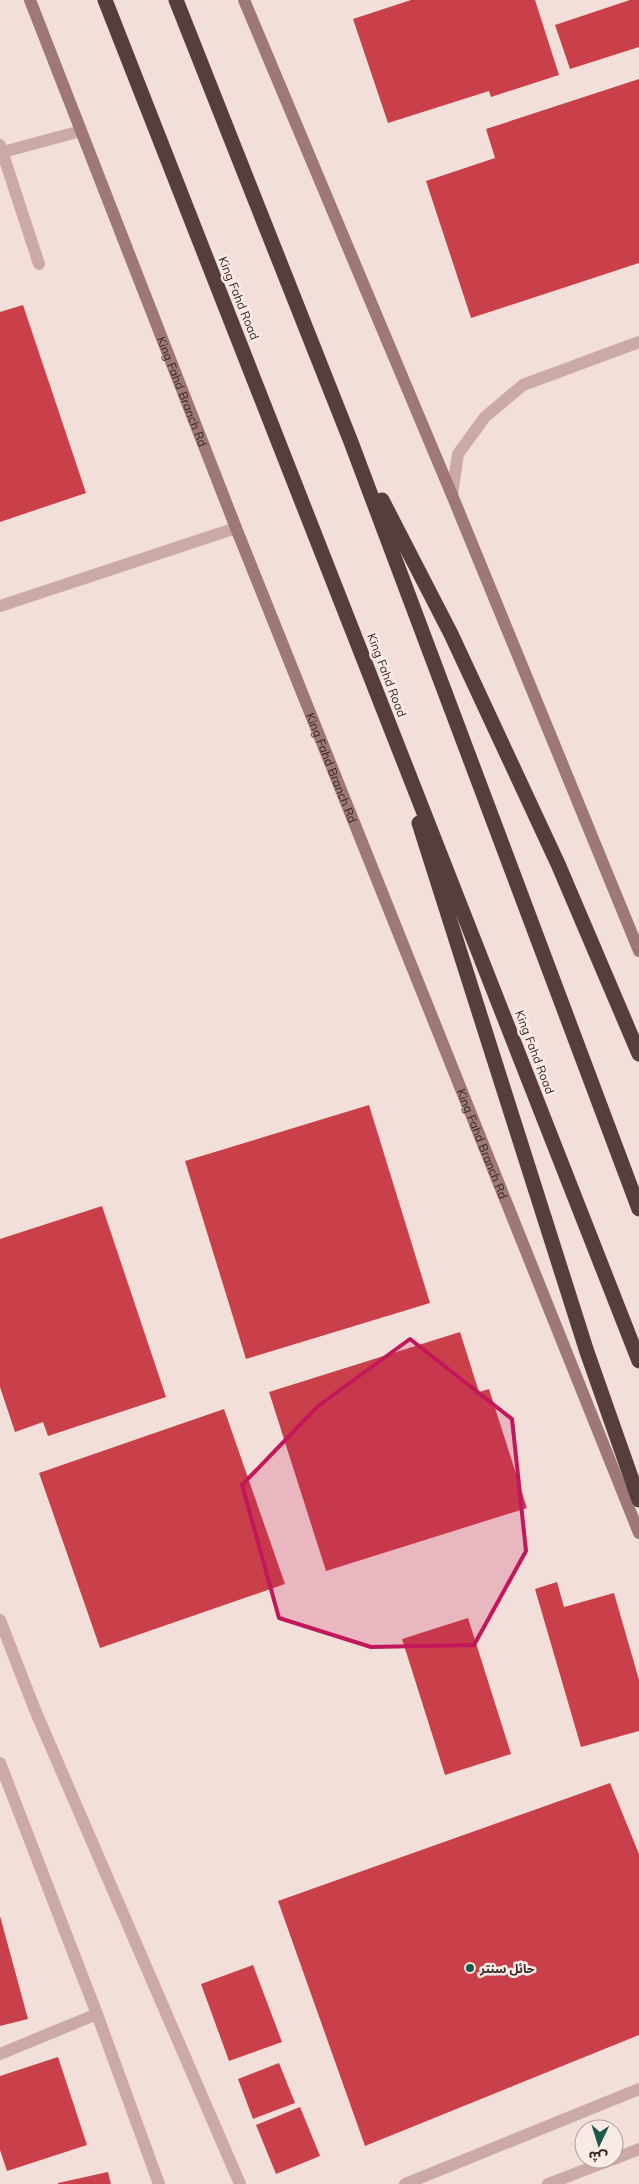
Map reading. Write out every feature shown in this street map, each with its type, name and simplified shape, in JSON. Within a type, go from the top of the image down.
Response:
[{"type":"highway","name":"King Fahd Road","points":[[105,0],[377,688],[637,1355]]},
{"type":"highway","points":[[176,0],[351,442],[639,1209]]},
{"type":"highway","points":[[351,442],[456,642],[558,864],[639,1054]]},
{"type":"highway","points":[[377,688],[587,1352],[639,1500]]},
{"type":"main road","name":"King Fahd Branch Rd","points":[[30,0],[236,528],[639,1533]]},
{"type":"main road","points":[[244,0],[452,495],[639,951]]},
{"type":"street","points":[[39,264],[1,148],[81,131]]},
{"type":"street","points":[[452,495],[458,454],[485,417],[523,385],[639,342]]},
{"type":"street","points":[[0,606],[236,528]]},
{"type":"street","points":[[0,1620],[35,1710],[240,2184]]},
{"type":"street","points":[[0,1763],[97,2014],[159,2184]]},
{"type":"street","points":[[0,2054],[97,2014]]},
{"type":"street","points":[[405,2184],[639,2089]]},
{"type":"street","points":[[624,2155],[639,2149]]},
{"type":"street","points":[[548,2184],[587,2169]]},
{"type":"highlighted area","points":[[410,1339],[512,1419],[526,1551],[474,1645],[371,1647],[279,1618],[242,1485],[318,1406]]},
{"type":"building","points":[[411,0],[535,0],[559,75],[491,97],[489,91],[388,123],[353,19]]},
{"type":"building","points":[[630,0],[639,0],[639,47],[570,69],[555,25]]},
{"type":"building","points":[[639,79],[639,263],[471,318],[426,181],[495,158],[486,129]]},
{"type":"building","points":[[23,305],[86,493],[0,522],[0,312]]},
{"type":"building","points":[[369,1105],[430,1303],[246,1359],[185,1161]]},
{"type":"building","points":[[102,1206],[166,1397],[48,1436],[43,1422],[15,1432],[0,1387],[0,1239]]},
{"type":"building","points":[[460,1332],[479,1392],[489,1389],[527,1508],[326,1571],[269,1392]]},
{"type":"building","points":[[224,1409],[285,1584],[100,1648],[39,1473]]},
{"type":"building","points":[[557,1582],[564,1607],[614,1593],[639,1680],[639,1731],[581,1747],[535,1589]]},
{"type":"building","points":[[468,1618],[511,1754],[445,1775],[402,1639]]},
{"type":"building","name":"حائل سنتر","points":[[610,1783],[639,1854],[639,2035],[365,2146],[278,1901]]},
{"type":"building","points":[[0,1916],[28,2019],[0,2026]]},
{"type":"building","points":[[253,1965],[282,2042],[229,2061],[201,1984]]},
{"type":"building","points":[[58,2057],[87,2145],[7,2171],[0,2150],[0,2076]]},
{"type":"building","points":[[279,2063],[295,2103],[253,2119],[238,2079]]},
{"type":"building","points":[[300,2107],[320,2156],[276,2174],[256,2125]]},
{"type":"building","points":[[108,2172],[111,2184],[58,2184],[58,2183]]},
{"type":"place","name":"حائل سنتر","points":[[470,1968]]}]
